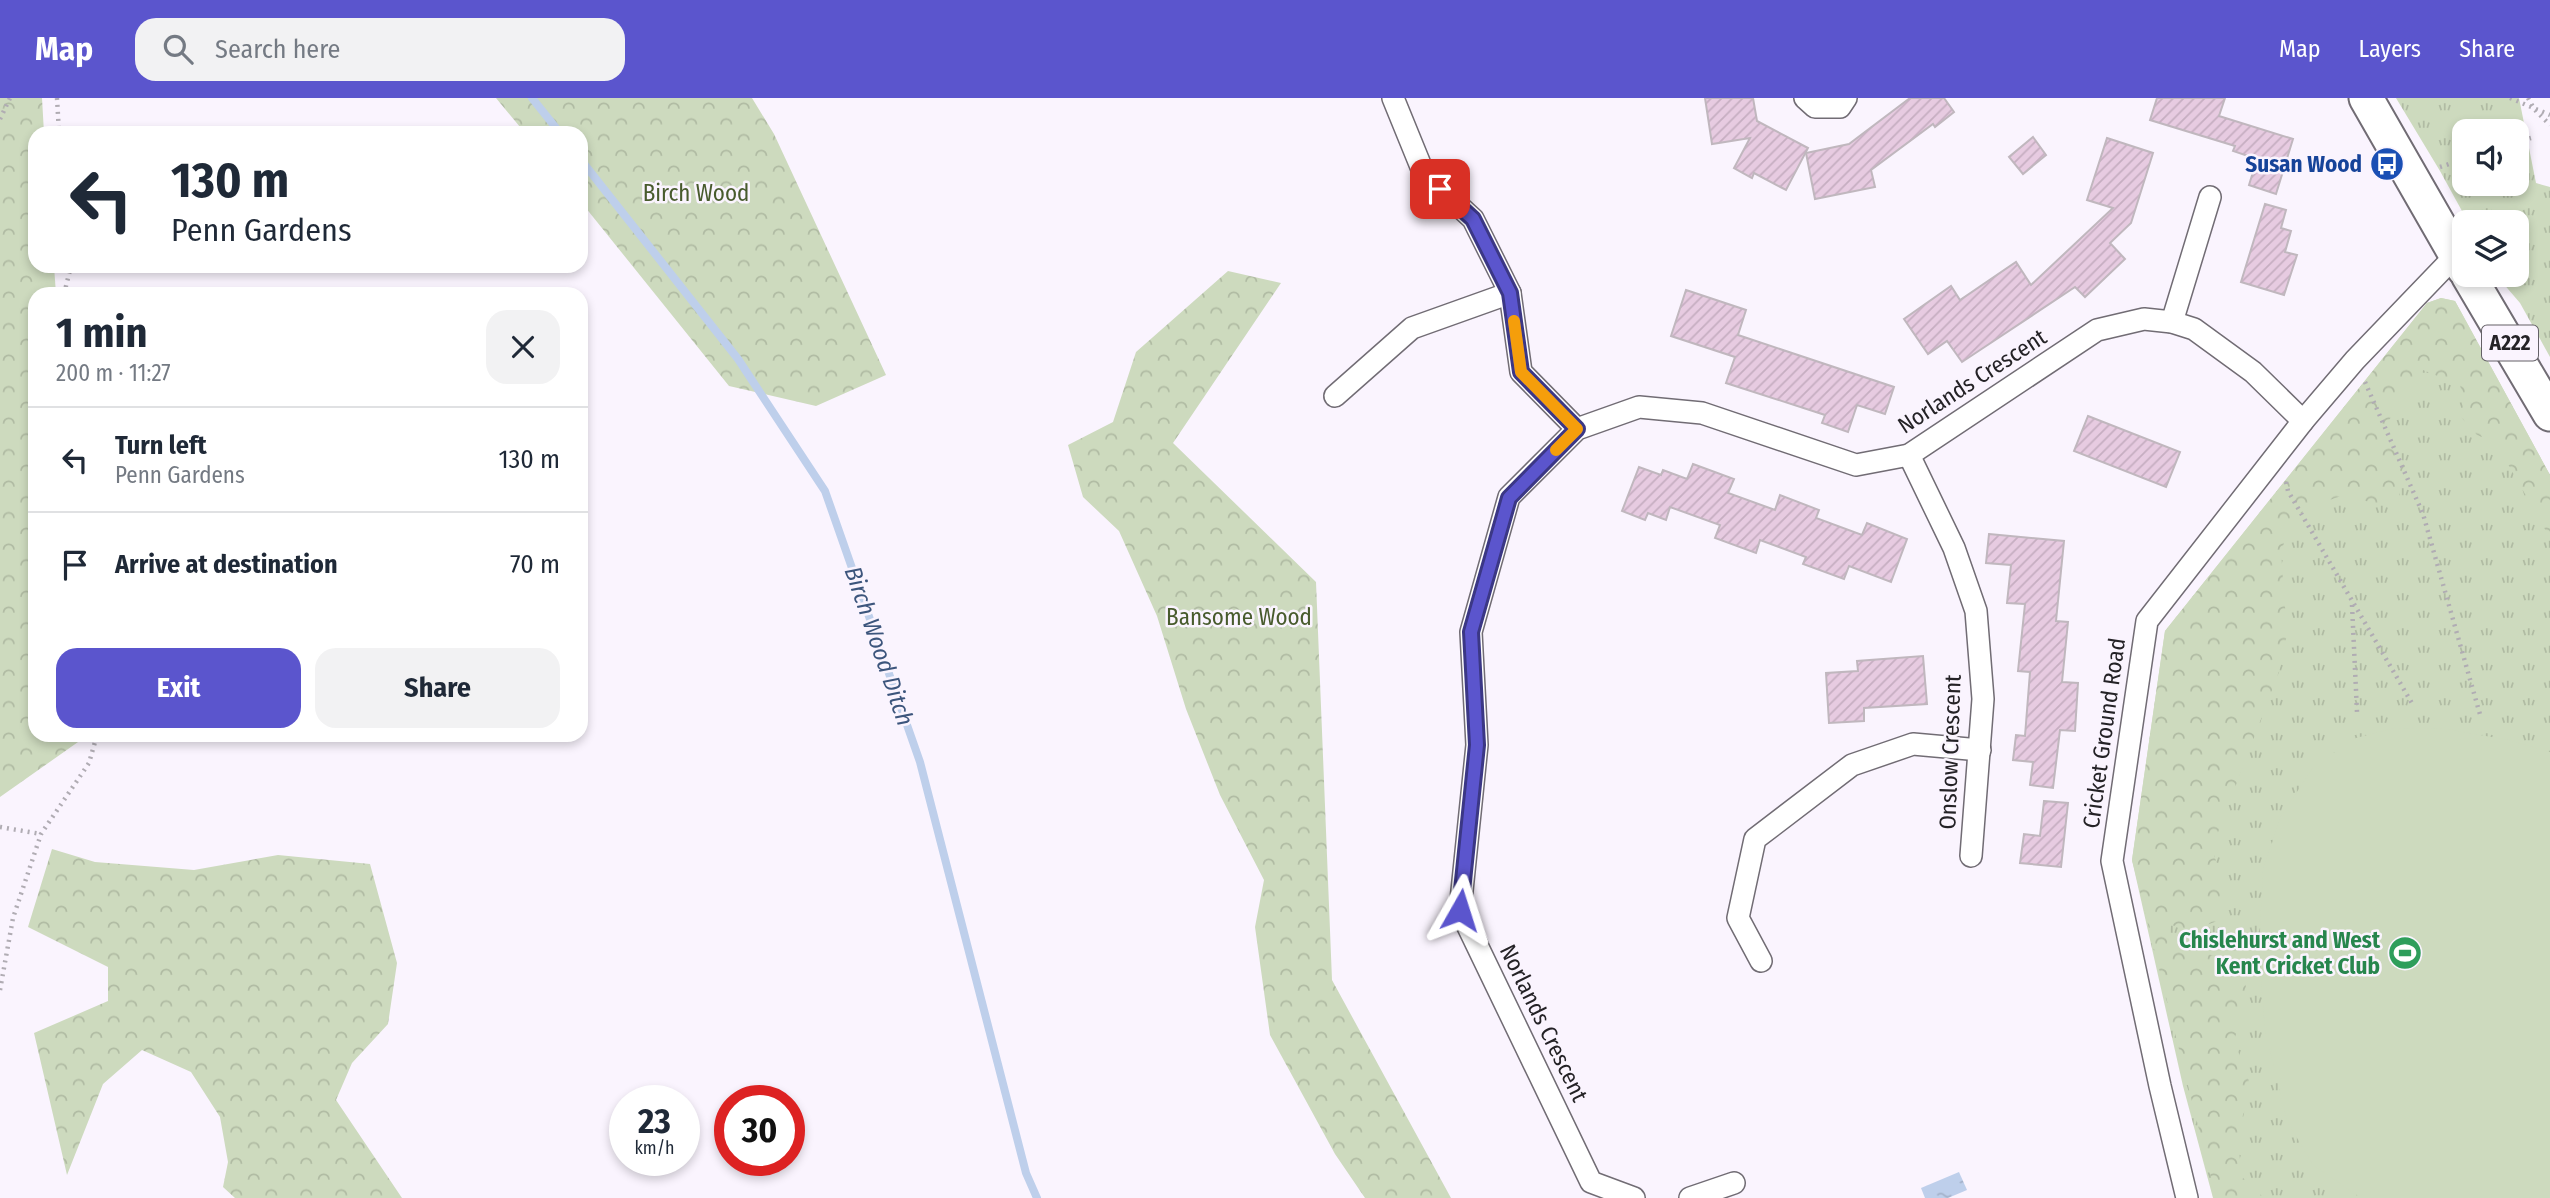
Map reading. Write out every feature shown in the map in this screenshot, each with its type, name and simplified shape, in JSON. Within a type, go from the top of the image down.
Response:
[{"type":"main road","name":"A222","points":[[2366,98],[2452,248]]},
{"type":"main road","name":"A222","points":[[2474,287],[2550,414]]},
{"type":"street","points":[[1393,98],[1424,174],[1473,219],[1510,293],[1521,372],[1577,429]]},
{"type":"street","points":[[1805,98],[1815,107],[1840,107],[1846,98]]},
{"type":"street","points":[[2172,322],[2210,197]]},
{"type":"street","name":"Cricket Ground Road","points":[[2187,1198],[2112,861],[2147,621],[2303,421],[2355,360],[2452,275]]},
{"type":"street","points":[[1335,396],[1412,328],[1510,293]]},
{"type":"street","name":"Norlands Crescent","points":[[1634,1198],[1591,1182],[1460,910],[1477,745],[1471,632],[1509,498],[1577,429],[1639,407],[1702,414],[1856,465],[1909,455],[2097,330],[2144,319],[2172,322],[2194,329],[2253,372],[2303,421]]},
{"type":"street","name":"Onslow Crescent","points":[[1909,455],[1954,548],[1976,611],[1983,699],[1971,856]]},
{"type":"street","points":[[1761,961],[1738,918],[1755,839],[1852,765],[1913,744],[1980,750]]},
{"type":"street","points":[[1690,1198],[1734,1183]]},
{"type":"path","points":[[0,119],[10,98]]},
{"type":"path","points":[[57,98],[59,126]]},
{"type":"path","points":[[2510,98],[2550,115]]},
{"type":"path","points":[[2528,98],[2534,109],[2550,125]]},
{"type":"path","points":[[2355,360],[2423,514],[2481,718]]},
{"type":"path","points":[[2281,450],[2288,491],[2413,705]]},
{"type":"path","points":[[2352,601],[2357,712]]},
{"type":"path","points":[[0,990],[13,918],[41,834],[89,764],[95,742]]},
{"type":"path","points":[[0,827],[41,834]]},
{"type":"green space","points":[[0,98],[42,98],[44,126],[28,126],[28,273],[54,273],[56,287],[28,287],[28,742],[78,742],[0,797]]},
{"type":"green space","name":"Birch Wood","points":[[496,98],[752,98],[774,134],[886,375],[816,406],[729,386],[588,211],[588,126],[519,126]]},
{"type":"green space","points":[[2396,98],[2519,98],[2523,119],[2452,119],[2452,193]]},
{"type":"green space","points":[[2529,148],[2536,183],[2550,187],[2550,357],[2520,303],[2506,287],[2529,287],[2529,210],[2461,210],[2454,196],[2529,196]]},
{"type":"green space","name":"Bansome Wood","points":[[1228,271],[1281,283],[1173,443],[1316,582],[1332,980],[1451,1198],[1365,1198],[1335,1154],[1270,1035],[1255,927],[1264,880],[1220,795],[1186,709],[1157,616],[1119,531],[1083,497],[1068,445],[1113,422],[1136,352]]},
{"type":"green space","points":[[2441,298],[2455,301],[2550,475],[2550,1198],[2213,1198],[2183,1086],[2132,860],[2165,631],[2427,303]]},
{"type":"green space","points":[[2441,298],[2455,301],[2550,475],[2550,538],[2496,443],[2477,435],[2461,417],[2464,399],[2458,379],[2440,377],[2423,370],[2385,426],[2405,466],[2399,497],[2377,505],[2347,494],[2295,515],[2281,551],[2287,634],[2279,672],[2212,848],[2223,884],[2220,920],[2193,930],[2171,925],[2166,949],[2227,957],[2247,978],[2241,1019],[2234,1040],[2250,1084],[2238,1142],[2242,1177],[2264,1198],[2216,1198],[2132,860],[2165,631],[2427,303]]},
{"type":"green space","name":"Chislehurst and West Kent Cricket Club","points":[[2394,728],[2447,729],[2508,740],[2550,752],[2550,1198],[2361,1198],[2313,1165],[2287,1121],[2265,1030],[2260,926],[2263,870],[2281,816],[2314,766],[2356,738]]},
{"type":"green space","points":[[52,849],[95,862],[194,870],[278,855],[370,864],[397,963],[388,1024],[352,1063],[336,1100],[402,1198],[235,1198],[223,1187],[228,1162],[220,1117],[191,1072],[142,1050],[103,1084],[67,1175],[34,1033],[108,1001],[108,967],[28,927]]},
{"type":"water","points":[[1959,1172],[1967,1190],[1948,1198],[1925,1198],[1921,1188]]},
{"type":"building","points":[[1705,98],[1753,98],[1757,121],[1808,148],[1786,190],[1754,173],[1752,178],[1734,168],[1750,138],[1712,144]]},
{"type":"building","points":[[1910,98],[1944,98],[1954,112],[1935,127],[1933,124],[1871,170],[1875,187],[1815,199],[1806,153],[1849,144]]},
{"type":"building","points":[[2157,98],[2225,98],[2219,116],[2293,139],[2276,194],[2249,185],[2257,159],[2233,151],[2235,146],[2150,120]]},
{"type":"building","points":[[2033,137],[2046,155],[2023,174],[2009,157]]},
{"type":"building","points":[[2107,138],[2153,153],[2131,223],[2110,243],[2125,259],[2085,297],[2075,287],[1962,362],[1947,341],[1928,354],[1904,319],[1951,286],[1960,300],[2016,262],[2031,285],[2113,208],[2087,200]]},
{"type":"building","points":[[2265,204],[2286,210],[2281,228],[2291,231],[2285,252],[2297,255],[2284,295],[2241,282]]},
{"type":"building","points":[[1686,290],[1746,310],[1738,335],[1894,387],[1885,414],[1857,405],[1848,432],[1822,423],[1825,415],[1726,383],[1735,357],[1671,336]]},
{"type":"building","points":[[2088,416],[2180,452],[2166,487],[2074,451]]},
{"type":"building","points":[[1693,464],[1734,479],[1728,493],[1775,510],[1780,495],[1819,510],[1816,518],[1862,535],[1867,523],[1907,539],[1891,582],[1849,566],[1844,579],[1803,564],[1806,557],[1760,540],[1756,553],[1715,538],[1720,525],[1670,507],[1666,520],[1648,513],[1645,520],[1622,511],[1639,467],[1661,475],[1663,470],[1687,479]]},
{"type":"building","points":[[1989,534],[2064,541],[2056,621],[2068,622],[2062,682],[2078,683],[2075,731],[2060,730],[2053,788],[2030,785],[2033,762],[2013,760],[2016,735],[2025,736],[2030,672],[2018,671],[2025,604],[2007,603],[2011,565],[1986,563]]},
{"type":"building","points":[[1923,656],[1927,704],[1864,708],[1864,721],[1829,723],[1826,673],[1858,671],[1857,661]]},
{"type":"building","points":[[2044,801],[2068,803],[2061,867],[2020,863],[2024,834],[2040,836]]},
{"type":"waterway","name":"Birch Wood Ditch","points":[[532,98],[554,126]]},
{"type":"waterway","name":"Birch Wood Ditch","points":[[588,169],[738,359],[825,491],[920,762],[1026,1173],[1037,1198]]},
{"type":"slow traffic","points":[[1514,321],[1521,372],[1577,429],[1556,450]]},
{"type":"place","name":"Susan Wood","points":[[2387,164]]},
{"type":"place","name":"Chislehurst and West Kent Cricket Club","points":[[2405,953]]},
{"type":"route","points":[[1440,189],[1473,219],[1510,293],[1521,372],[1577,429],[1509,498],[1471,632],[1477,745],[1460,910]]}]
